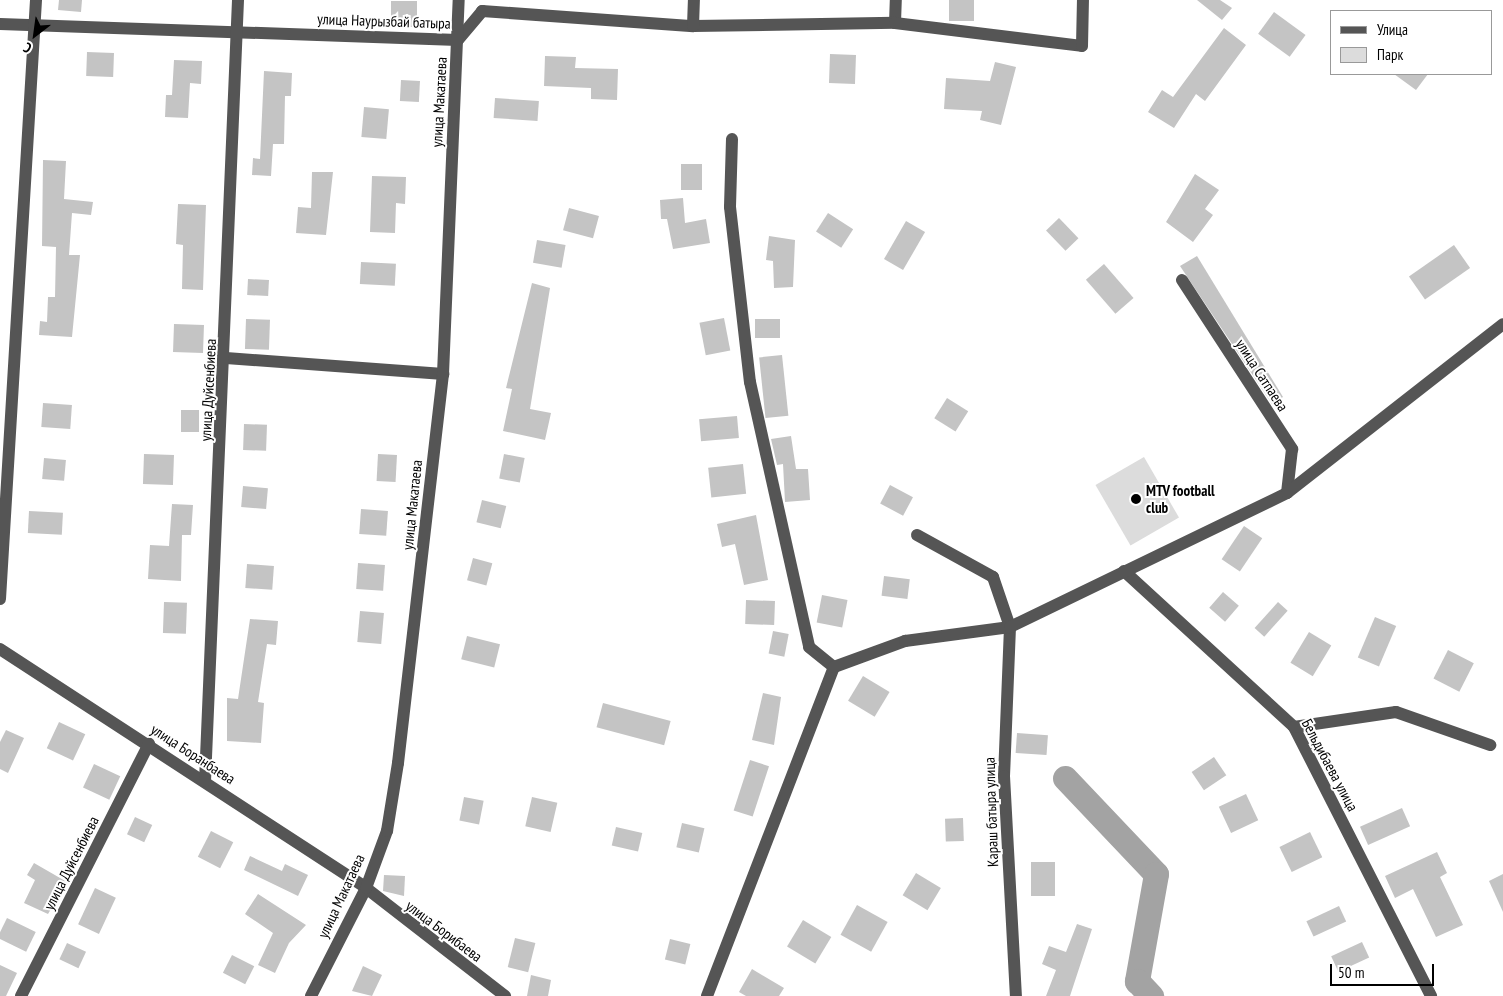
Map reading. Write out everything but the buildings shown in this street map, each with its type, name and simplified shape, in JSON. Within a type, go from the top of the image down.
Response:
[{"type":"street","points":[[0,598],[36,0]]},
{"type":"street","name":"улица Дуйсенбиева","points":[[205,781],[226,358],[238,0]]},
{"type":"street","name":"улица Макатаева","points":[[311,996],[366,888],[387,831],[398,763],[443,374],[459,0]]},
{"type":"street","points":[[693,26],[694,0]]},
{"type":"street","points":[[895,23],[896,0]]},
{"type":"street","name":"улица Наурызбай батыра","points":[[0,24],[458,40],[482,11],[693,26],[895,23],[1082,46],[1083,0]]},
{"type":"street","points":[[732,139],[730,207],[750,382],[808,647],[834,667]]},
{"type":"street","name":"улица Сатпаева","points":[[1182,280],[1292,449],[1287,493]]},
{"type":"street","points":[[707,996],[834,667],[905,641],[1010,627],[1287,493],[1503,324]]},
{"type":"street","points":[[226,358],[443,374]]},
{"type":"street","points":[[917,535],[993,577],[1010,627]]},
{"type":"street","name":"Бельдибаева улица","points":[[1124,571],[1294,727],[1431,996]]},
{"type":"street","name":"Караш батыра улица","points":[[1010,627],[1004,776],[1016,996]]},
{"type":"street","name":"улица Боранбаева","points":[[0,649],[150,744],[366,888]]},
{"type":"street","points":[[1294,727],[1396,712],[1490,745]]},
{"type":"street","name":"улица Дуйсенбиева","points":[[21,996],[150,744]]},
{"type":"street","name":"улица Борибаева","points":[[366,888],[505,996]]},
{"type":"green space","name":"MTV football club","points":[[1144,457],[1179,518],[1131,546],[1096,485]]},
{"type":"waterway","points":[[1065,778],[1156,874],[1137,981],[1151,996]]},
{"type":"place","name":"MTV football club","points":[[1136,499]]}]
